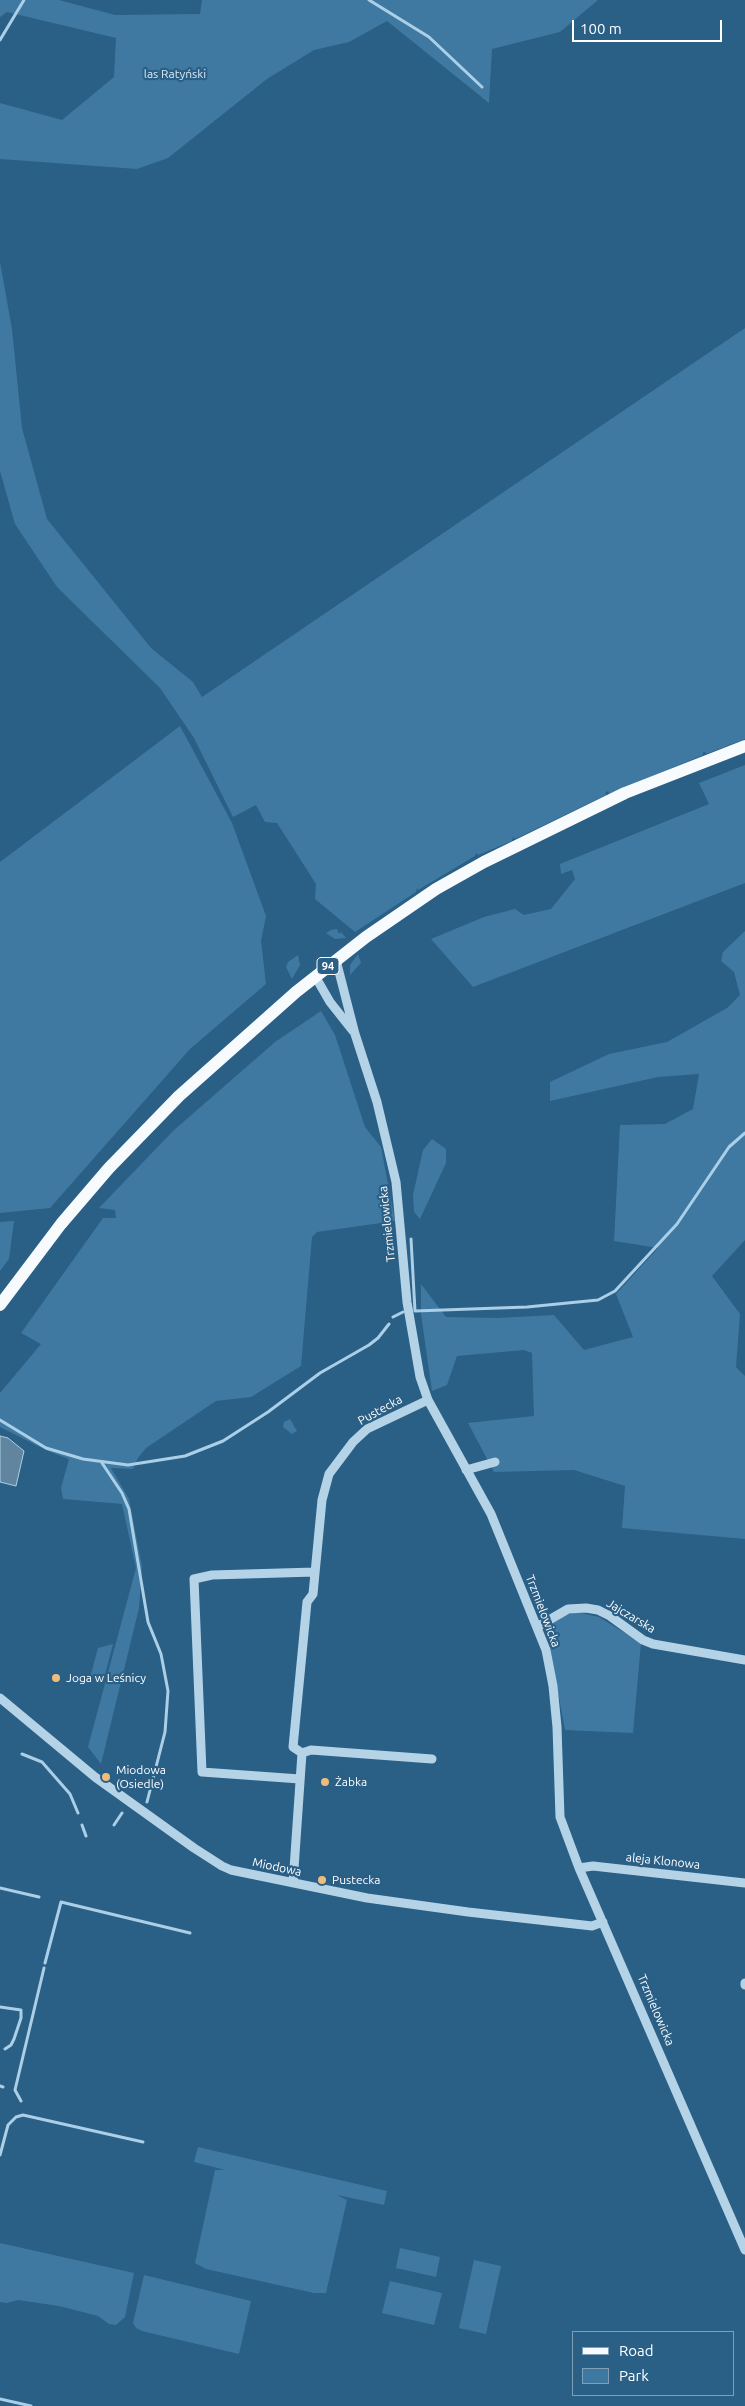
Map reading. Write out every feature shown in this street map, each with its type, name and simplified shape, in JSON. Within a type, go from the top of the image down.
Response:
[{"type":"main road","name":"94","points":[[0,1304],[60,1224],[109,1168],[179,1096],[315,976],[336,960],[436,889],[484,862],[625,793],[745,746]]},
{"type":"street","name":"Trzmielowicka","points":[[336,960],[355,1034],[377,1102],[396,1182],[406,1302],[420,1377],[428,1400],[491,1514],[546,1650],[553,1686],[560,1817],[579,1868],[745,2250]]},
{"type":"street","name":"Trzmielowicka","points":[[315,976],[334,1007],[355,1034]]},
{"type":"street","name":"Pustecka","points":[[293,1883],[302,1753],[293,1747],[307,1602],[313,1594],[322,1500],[333,1468],[352,1442],[368,1429],[428,1400]]},
{"type":"street","points":[[466,1470],[494,1462]]},
{"type":"street","points":[[300,1780],[202,1772],[194,1579],[212,1575],[315,1572]]},
{"type":"street","name":"Jajczarska","points":[[537,1627],[568,1609],[586,1608],[598,1610],[610,1616],[643,1640],[653,1644],[745,1660]]},
{"type":"street","name":"Miodowa","points":[[0,1698],[95,1778],[222,1866],[367,1898],[592,1926],[603,1922]]},
{"type":"street","points":[[302,1753],[310,1750],[432,1759]]},
{"type":"street","name":"aleja Klonowa","points":[[579,1868],[593,1866],[745,1882]]},
{"type":"green space","name":"las Ratyński","points":[[0,0],[59,0],[115,15],[200,14],[202,0],[598,0],[560,32],[492,49],[489,103],[387,21],[349,42],[314,50],[267,79],[168,158],[137,169],[0,159],[0,103],[62,120],[114,77],[116,38],[7,12],[0,17]]},
{"type":"green space","points":[[0,262],[12,329],[22,428],[47,519],[151,648],[193,682],[202,697],[745,328],[745,739],[706,754],[703,752],[703,755],[609,794],[608,791],[605,793],[606,795],[515,839],[513,837],[512,841],[478,855],[476,853],[475,856],[418,890],[417,888],[416,892],[355,932],[315,899],[316,884],[277,823],[265,822],[256,805],[233,817],[194,738],[160,688],[57,587],[15,524],[0,471]]},
{"type":"green space","points":[[180,726],[232,823],[266,916],[261,941],[266,984],[190,1049],[50,1208],[0,1213],[0,862]]},
{"type":"green space","points":[[745,765],[745,883],[473,987],[431,939],[484,917],[515,909],[524,915],[551,909],[575,879],[572,870],[561,874],[560,864],[709,804],[699,783]]},
{"type":"green space","points":[[337,929],[339,934],[341,932],[346,938],[335,939],[326,933]]},
{"type":"green space","points":[[745,931],[745,1240],[712,1276],[740,1314],[736,1367],[745,1376],[745,1539],[622,1528],[625,1486],[574,1470],[494,1472],[468,1423],[534,1416],[532,1353],[524,1350],[457,1356],[447,1385],[432,1391],[421,1314],[421,1284],[446,1317],[497,1318],[554,1315],[584,1350],[633,1337],[616,1294],[658,1248],[614,1241],[620,1125],[665,1124],[693,1109],[699,1074],[658,1077],[550,1101],[550,1082],[609,1054],[667,1042],[727,1008],[740,995],[734,972],[721,961],[723,952]]},
{"type":"green space","points":[[358,954],[361,963],[350,975],[350,965]]},
{"type":"green space","points":[[298,955],[300,965],[292,979],[286,967],[288,962]]},
{"type":"green space","points":[[321,1011],[335,1035],[365,1127],[381,1147],[395,1221],[317,1232],[312,1237],[301,1366],[251,1397],[216,1401],[146,1448],[138,1458],[133,1469],[111,1468],[129,1499],[142,1567],[139,1608],[101,1764],[88,1747],[136,1568],[122,1504],[63,1499],[61,1488],[69,1459],[48,1451],[0,1427],[0,1393],[41,1344],[21,1333],[103,1218],[116,1218],[115,1210],[99,1208],[173,1131],[275,1042]]},
{"type":"green space","points":[[432,1139],[446,1149],[446,1163],[420,1219],[414,1212],[413,1195],[423,1150]]},
{"type":"green space","points":[[14,1221],[9,1259],[0,1271],[0,1222]]},
{"type":"green space","points":[[290,1419],[297,1431],[292,1434],[283,1427],[284,1422]]},
{"type":"green space","points":[[576,1612],[599,1617],[641,1643],[633,1733],[565,1730],[550,1648],[551,1636],[553,1622],[561,1616]]},
{"type":"green space","points":[[113,1644],[103,1682],[91,1674],[98,1648]]},
{"type":"green space","points":[[198,2147],[387,2191],[384,2205],[337,2195],[347,2200],[326,2293],[314,2293],[206,2269],[195,2263],[215,2170],[225,2170],[194,2162]]},
{"type":"green space","points":[[0,2243],[134,2273],[125,2317],[116,2325],[109,2324],[98,2316],[59,2306],[18,2300],[7,2303],[0,2302]]},
{"type":"green space","points":[[400,2248],[440,2257],[436,2277],[396,2268]]},
{"type":"green space","points":[[474,2260],[501,2266],[486,2334],[459,2328]]},
{"type":"green space","points":[[144,2275],[251,2301],[239,2354],[136,2328],[133,2323]]},
{"type":"green space","points":[[390,2281],[442,2293],[434,2325],[382,2313]]},
{"type":"shaded area","points":[[0,1436],[8,1438],[24,1451],[16,1486],[0,1482]]},
{"type":"waterway","points":[[0,40],[24,0]]},
{"type":"waterway","points":[[369,0],[429,37],[482,87]]},
{"type":"waterway","points":[[411,1239],[415,1311],[527,1307],[598,1300],[615,1291],[677,1224],[729,1147],[745,1133]]},
{"type":"waterway","points":[[393,1317],[403,1312]]},
{"type":"waterway","points":[[0,1420],[46,1448],[83,1459],[128,1465],[185,1456],[223,1441],[268,1412],[320,1373],[369,1345],[378,1338],[389,1324]]},
{"type":"waterway","points":[[102,1463],[122,1493],[129,1509],[148,1622],[161,1654],[168,1691],[165,1732],[147,1802]]},
{"type":"waterway","points":[[22,1754],[42,1762],[70,1794],[78,1813]]},
{"type":"waterway","points":[[114,1825],[122,1813]]},
{"type":"waterway","points":[[82,1825],[86,1836]]},
{"type":"waterway","points":[[0,1888],[39,1897]]},
{"type":"waterway","points":[[45,1963],[61,1902],[190,1933]]},
{"type":"waterway","points":[[21,2101],[15,2090],[44,1968]]},
{"type":"waterway","points":[[0,2007],[21,2010],[21,2018],[14,2039],[11,2045],[5,2049]]},
{"type":"waterway","points":[[0,2155],[8,2125],[16,2117],[23,2115],[143,2142]]},
{"type":"waterway","points":[[0,2399],[31,2406]]},
{"type":"place","name":"Joga w Leśnicy","points":[[56,1678]]},
{"type":"place","name":"Miodowa (Osiedle)","points":[[106,1777]]},
{"type":"place","name":"Żabka","points":[[325,1782]]},
{"type":"place","name":"Pustecka","points":[[322,1880]]}]
